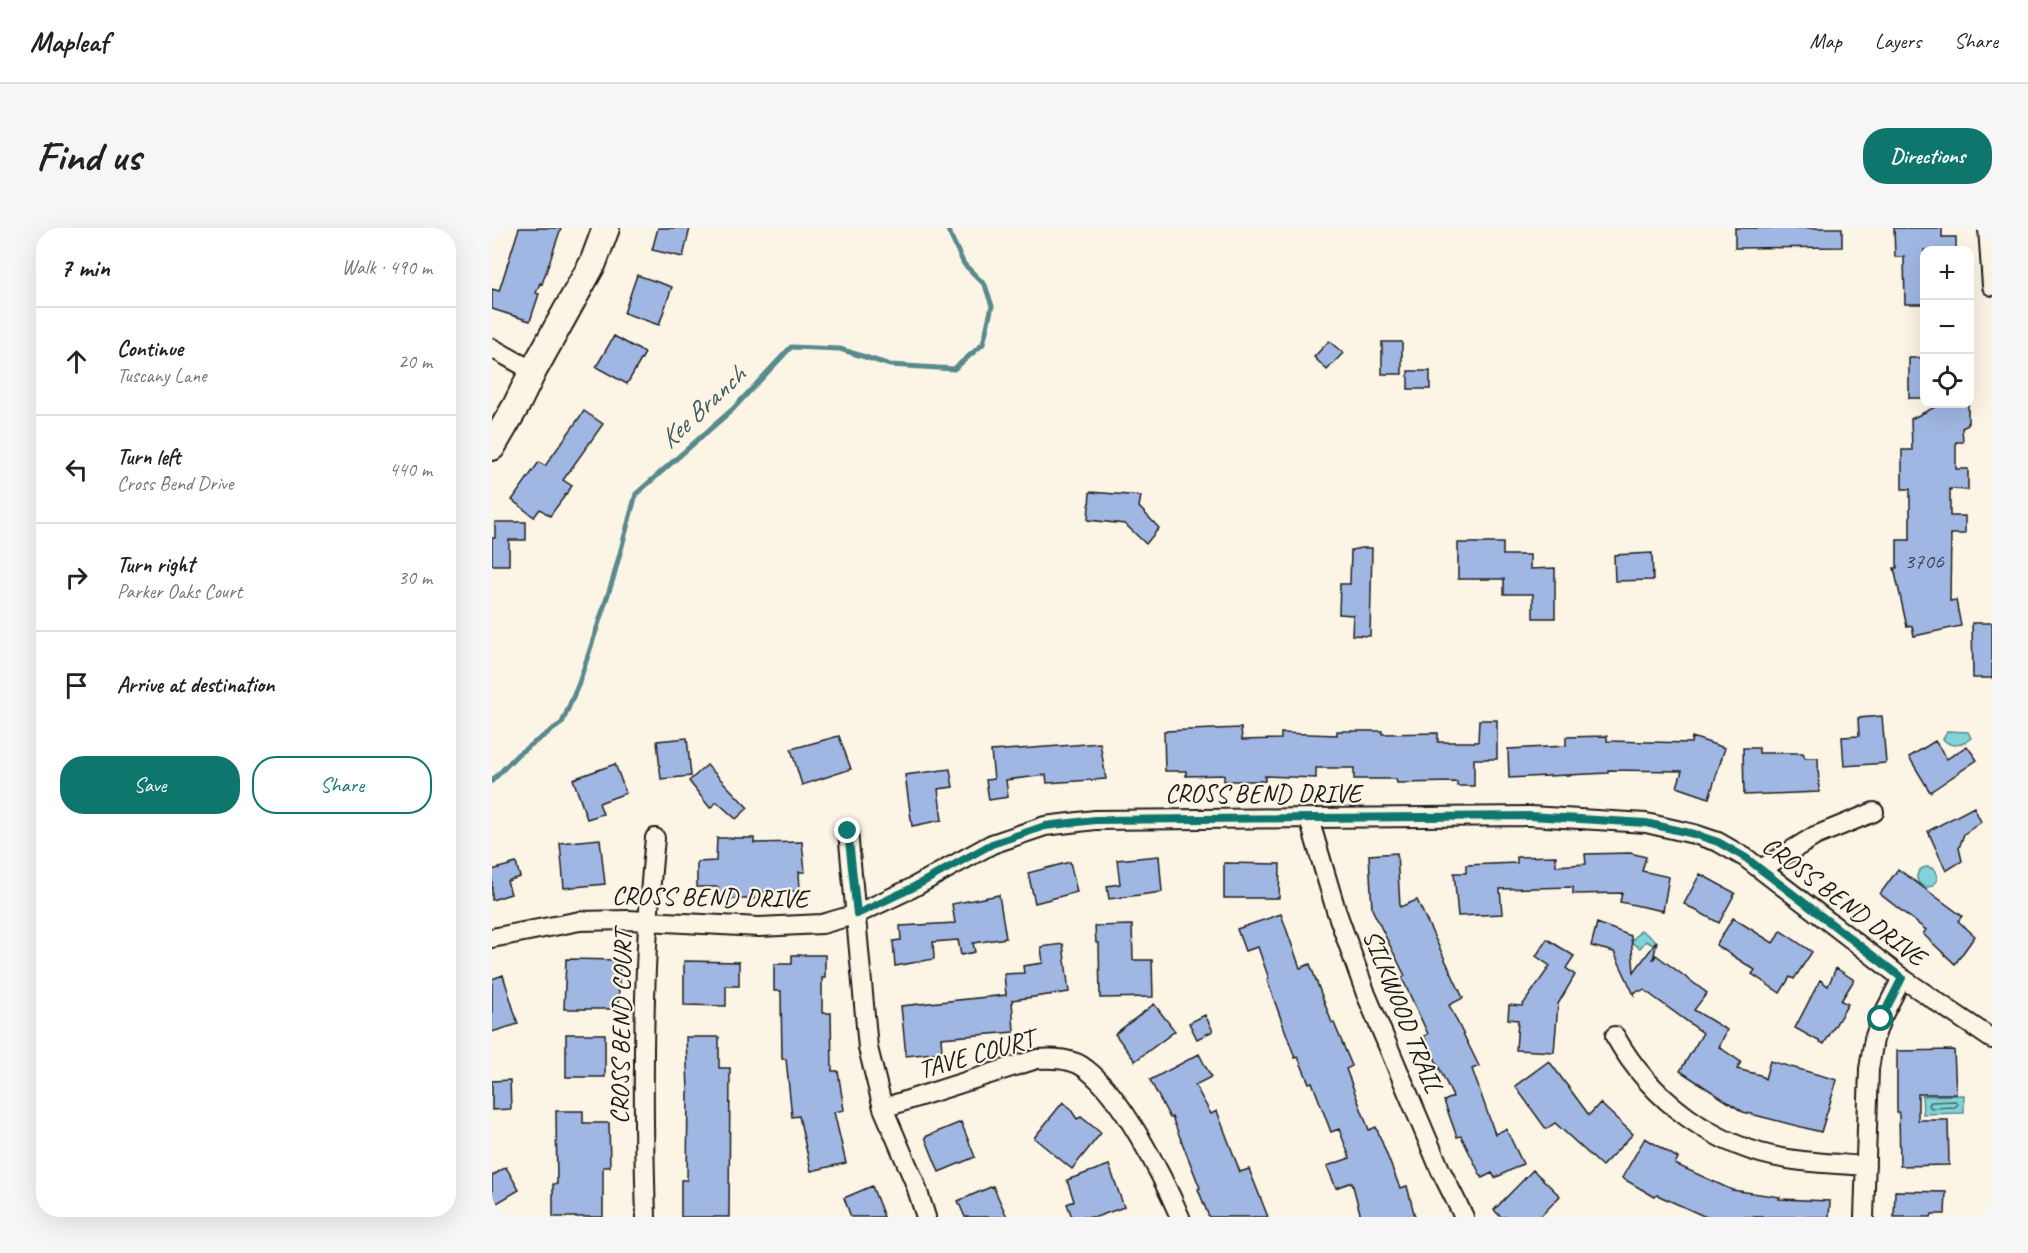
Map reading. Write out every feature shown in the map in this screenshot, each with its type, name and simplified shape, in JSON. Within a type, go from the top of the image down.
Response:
[{"type":"street","points":[[492,447],[594,263],[606,228]]},
{"type":"street","points":[[1988,228],[1992,286]]},
{"type":"street","points":[[492,348],[533,372]]},
{"type":"street","points":[[1761,869],[1815,836],[1874,812]]},
{"type":"street","name":"CROSS BEND DRIVE","points":[[492,938],[580,921],[628,920],[759,927],[822,924],[857,914],[910,889],[992,844],[1045,826],[1095,820],[1530,816],[1646,823],[1718,842],[1746,858],[1902,978],[1992,1039]]},
{"type":"street","name":"SILKWOOD TRAIL","points":[[1309,819],[1336,910],[1365,994],[1440,1169],[1464,1217]]},
{"type":"street","points":[[848,831],[868,1048],[883,1108],[915,1183],[926,1217]]},
{"type":"street","name":"CROSS BEND COURT","points":[[646,1217],[643,1127],[645,1010],[655,837]]},
{"type":"street","points":[[1864,1217],[1869,1070],[1874,1039],[1881,1019],[1902,978]]},
{"type":"street","points":[[1616,1036],[1629,1060],[1646,1081],[1695,1124],[1716,1137],[1748,1149],[1787,1159],[1866,1166]]},
{"type":"street","name":"TAVE COURT","points":[[883,1108],[1037,1059],[1059,1058],[1085,1067],[1108,1090],[1133,1126],[1180,1217]]},
{"type":"water","points":[[1947,731],[1968,732],[1971,738],[1964,743],[1949,744],[1943,739]]},
{"type":"water","points":[[1927,867],[1934,870],[1937,877],[1934,884],[1927,887],[1920,884],[1917,877],[1920,870]]},
{"type":"water","points":[[1641,930],[1656,941],[1653,945],[1646,941],[1640,948],[1631,942]]},
{"type":"water","points":[[1964,1095],[1964,1113],[1923,1114],[1922,1096]]},
{"type":"building","points":[[519,228],[561,228],[542,284],[540,283],[536,293],[539,294],[530,321],[492,309],[492,289],[499,291]]},
{"type":"building","points":[[658,228],[690,228],[683,257],[652,250]]},
{"type":"building","points":[[1735,228],[1842,228],[1842,247],[1735,248]]},
{"type":"building","points":[[1894,228],[1942,228],[1942,237],[1956,237],[1956,246],[1920,246],[1920,304],[1905,304],[1904,257],[1895,257]]},
{"type":"building","points":[[637,275],[672,287],[659,325],[624,313]]},
{"type":"building","points":[[614,336],[645,353],[627,384],[596,367]]},
{"type":"building","points":[[1329,341],[1343,353],[1327,370],[1314,357]]},
{"type":"building","points":[[1382,342],[1402,342],[1402,374],[1382,374]]},
{"type":"building","points":[[1909,358],[1920,358],[1920,398],[1909,398]]},
{"type":"building","points":[[1408,371],[1430,371],[1430,389],[1408,389]]},
{"type":"building","points":[[1933,408],[1968,408],[1968,425],[1962,428],[1963,442],[1956,442],[1956,469],[1968,469],[1968,490],[1950,489],[1950,516],[1965,516],[1965,534],[1951,534],[1950,601],[1956,600],[1961,626],[1914,636],[1912,626],[1907,627],[1894,568],[1897,568],[1897,540],[1910,540],[1910,489],[1902,489],[1902,450],[1912,450],[1911,419]]},
{"type":"building","points":[[584,411],[603,424],[563,480],[572,486],[550,516],[540,509],[534,517],[512,500],[539,462],[545,466]]},
{"type":"building","points":[[1090,492],[1141,496],[1139,507],[1159,528],[1146,544],[1125,524],[1088,520]]},
{"type":"building","points":[[495,522],[526,522],[526,540],[509,540],[509,565],[492,565],[492,538],[495,538]]},
{"type":"building","points":[[1458,543],[1503,543],[1503,555],[1530,555],[1530,569],[1555,568],[1555,618],[1533,618],[1533,594],[1504,594],[1504,579],[1458,579]]},
{"type":"building","points":[[1372,548],[1370,636],[1352,635],[1353,615],[1339,614],[1340,584],[1350,584],[1351,550]]},
{"type":"building","points":[[1652,553],[1653,580],[1615,581],[1614,555]]},
{"type":"building","points":[[1972,623],[1992,623],[1992,678],[1973,678]]},
{"type":"building","points":[[1882,716],[1886,763],[1844,766],[1842,737],[1859,736],[1858,718]]},
{"type":"building","points":[[1479,720],[1497,720],[1497,759],[1474,759],[1474,786],[1457,786],[1457,782],[1397,783],[1396,779],[1354,779],[1354,768],[1316,768],[1316,778],[1265,776],[1265,781],[1224,781],[1224,775],[1186,776],[1186,771],[1165,771],[1164,731],[1241,728],[1242,740],[1281,739],[1281,733],[1337,735],[1337,731],[1382,731],[1382,734],[1438,733],[1438,742],[1478,742]]},
{"type":"building","points":[[839,736],[851,769],[802,785],[791,749]]},
{"type":"building","points":[[1607,736],[1607,741],[1691,743],[1692,737],[1725,748],[1709,798],[1677,787],[1682,771],[1608,770],[1608,773],[1509,778],[1508,749],[1566,746],[1566,737]]},
{"type":"building","points":[[687,738],[691,776],[661,779],[657,741]]},
{"type":"building","points":[[1935,741],[1947,759],[1967,746],[1977,760],[1930,792],[1909,757]]},
{"type":"building","points":[[1100,743],[1106,779],[1047,783],[1046,775],[1006,780],[1008,797],[989,800],[986,780],[994,779],[991,751]]},
{"type":"building","points":[[1743,748],[1759,748],[1759,753],[1803,753],[1805,758],[1818,758],[1819,792],[1744,795]]},
{"type":"building","points":[[615,764],[626,793],[599,803],[603,814],[587,819],[573,779]]},
{"type":"building","points":[[707,765],[748,808],[736,819],[717,802],[710,808],[689,781]]},
{"type":"building","points":[[950,769],[953,787],[938,789],[942,820],[912,826],[905,775]]},
{"type":"building","points":[[1974,807],[1981,822],[1964,834],[1959,848],[1962,861],[1946,871],[1928,831]]},
{"type":"building","points":[[717,838],[754,838],[754,843],[802,842],[805,872],[799,872],[800,891],[754,892],[754,899],[719,899],[718,887],[697,887],[697,862],[716,861]]},
{"type":"building","points":[[600,839],[605,884],[564,888],[560,843]]},
{"type":"building","points":[[1397,853],[1400,907],[1417,900],[1463,998],[1449,1005],[1479,1066],[1472,1069],[1495,1134],[1506,1129],[1523,1164],[1495,1178],[1492,1173],[1482,1178],[1461,1136],[1457,1137],[1444,1101],[1453,1097],[1424,1036],[1428,1034],[1402,978],[1405,976],[1372,909],[1369,855]]},
{"type":"building","points":[[1630,853],[1646,857],[1642,871],[1669,877],[1663,911],[1620,902],[1622,893],[1573,894],[1573,887],[1500,889],[1502,914],[1458,916],[1454,873],[1466,873],[1466,865],[1517,863],[1517,857],[1556,856],[1556,866],[1586,864],[1585,854]]},
{"type":"building","points":[[1159,856],[1162,892],[1109,899],[1107,886],[1120,884],[1117,860]]},
{"type":"building","points":[[1070,862],[1077,892],[1035,903],[1028,873]]},
{"type":"building","points":[[516,863],[520,877],[507,881],[511,894],[492,900],[492,870]]},
{"type":"building","points":[[1224,863],[1280,864],[1279,898],[1224,898]]},
{"type":"building","points":[[1898,869],[1962,916],[1958,921],[1975,936],[1955,964],[1923,934],[1926,930],[1880,894]]},
{"type":"building","points":[[1700,874],[1735,893],[1719,923],[1684,904]]},
{"type":"building","points":[[999,895],[1006,938],[973,943],[975,952],[961,955],[958,940],[933,942],[934,959],[895,966],[893,941],[901,940],[900,926],[955,923],[952,904]]},
{"type":"building","points":[[1281,914],[1300,968],[1310,964],[1332,1023],[1334,1023],[1352,1066],[1346,1069],[1369,1130],[1376,1127],[1400,1188],[1407,1186],[1415,1217],[1361,1217],[1352,1182],[1336,1188],[1327,1166],[1350,1158],[1339,1129],[1331,1132],[1312,1082],[1309,1083],[1298,1057],[1295,1058],[1267,980],[1269,979],[1258,947],[1245,951],[1237,929]]},
{"type":"building","points":[[1733,918],[1773,943],[1781,931],[1812,952],[1794,979],[1790,977],[1780,993],[1752,974],[1755,970],[1716,945]]},
{"type":"building","points":[[1597,923],[1631,936],[1634,972],[1657,941],[1653,960],[1656,955],[1707,993],[1694,1010],[1727,1030],[1719,1047],[1741,1062],[1737,1069],[1760,1075],[1765,1079],[1770,1061],[1837,1080],[1821,1132],[1743,1112],[1680,1071],[1703,1033],[1644,990],[1635,992],[1634,995],[1614,952],[1591,946]]},
{"type":"building","points":[[1132,925],[1133,960],[1152,960],[1153,997],[1100,998],[1099,943],[1096,943],[1095,926]]},
{"type":"building","points":[[1547,939],[1574,956],[1566,968],[1575,975],[1558,1004],[1554,1052],[1516,1050],[1518,1020],[1508,1019],[1509,1005],[1522,1006],[1550,966],[1536,956]]},
{"type":"building","points":[[1063,944],[1069,992],[1012,1000],[1014,1032],[941,1038],[942,1052],[906,1056],[901,1006],[1006,995],[1004,974],[1024,973],[1023,966],[1043,963],[1041,947]]},
{"type":"building","points":[[792,955],[825,955],[825,978],[822,978],[822,1013],[831,1013],[832,1071],[838,1071],[844,1110],[834,1112],[846,1163],[811,1171],[799,1116],[792,1117],[786,1059],[782,1059],[781,991],[774,991],[774,964],[792,964]]},
{"type":"building","points":[[566,959],[620,960],[618,1009],[564,1009]]},
{"type":"building","points":[[684,961],[739,962],[739,986],[726,986],[726,1006],[684,1005]]},
{"type":"building","points":[[1836,968],[1854,980],[1841,1001],[1848,1004],[1824,1044],[1795,1028],[1820,980],[1828,986]]},
{"type":"building","points":[[503,975],[518,1024],[492,1032],[492,979]]},
{"type":"building","points":[[1154,1004],[1175,1031],[1135,1061],[1115,1034]]},
{"type":"building","points":[[1205,1015],[1213,1031],[1197,1039],[1189,1023]]},
{"type":"building","points":[[566,1034],[605,1034],[605,1077],[566,1077]]},
{"type":"building","points":[[686,1037],[719,1037],[719,1068],[730,1068],[729,1217],[681,1217],[681,1180],[687,1180]]},
{"type":"building","points":[[1954,1050],[1956,1094],[1918,1094],[1918,1120],[1948,1120],[1949,1165],[1900,1166],[1897,1051]]},
{"type":"building","points":[[1199,1054],[1211,1077],[1195,1085],[1211,1114],[1217,1111],[1240,1172],[1249,1169],[1268,1217],[1209,1217],[1172,1117],[1170,1118],[1150,1080]]},
{"type":"building","points":[[1549,1061],[1589,1115],[1600,1103],[1633,1134],[1602,1166],[1555,1123],[1546,1129],[1515,1086]]},
{"type":"building","points":[[510,1080],[511,1109],[492,1110],[492,1081]]},
{"type":"building","points":[[1063,1102],[1077,1119],[1081,1117],[1101,1133],[1072,1169],[1034,1138]]},
{"type":"building","points":[[556,1111],[583,1111],[583,1123],[609,1123],[610,1167],[603,1167],[603,1217],[553,1217],[553,1184],[557,1184]]},
{"type":"building","points":[[961,1122],[975,1157],[939,1172],[925,1137]]},
{"type":"building","points":[[1645,1138],[1678,1158],[1675,1164],[1732,1190],[1780,1197],[1779,1199],[1830,1201],[1829,1217],[1706,1217],[1657,1195],[1655,1197],[1622,1178]]},
{"type":"building","points":[[1109,1165],[1124,1207],[1096,1217],[1072,1217],[1067,1204],[1074,1201],[1067,1180]]},
{"type":"building","points":[[506,1167],[519,1190],[492,1206],[492,1176]]},
{"type":"building","points":[[1533,1170],[1560,1196],[1540,1217],[1501,1217],[1494,1210]]},
{"type":"building","points":[[872,1186],[884,1217],[851,1217],[844,1198]]},
{"type":"building","points":[[993,1186],[1007,1217],[965,1217],[958,1201]]},
{"type":"building","points":[[1895,1191],[1946,1192],[1945,1214],[1932,1214],[1931,1217],[1894,1217]]},
{"type":"waterway","name":"Kee Branch","points":[[492,781],[518,754],[562,723],[579,683],[613,579],[636,494],[733,409],[791,347],[840,349],[890,365],[954,369],[983,344],[992,306],[985,285],[964,264],[947,228]]},
{"type":"route","points":[[848,831],[857,914],[910,889],[992,844],[1045,826],[1095,820],[1530,816],[1646,823],[1718,842],[1746,858],[1902,978],[1881,1019]]}]
